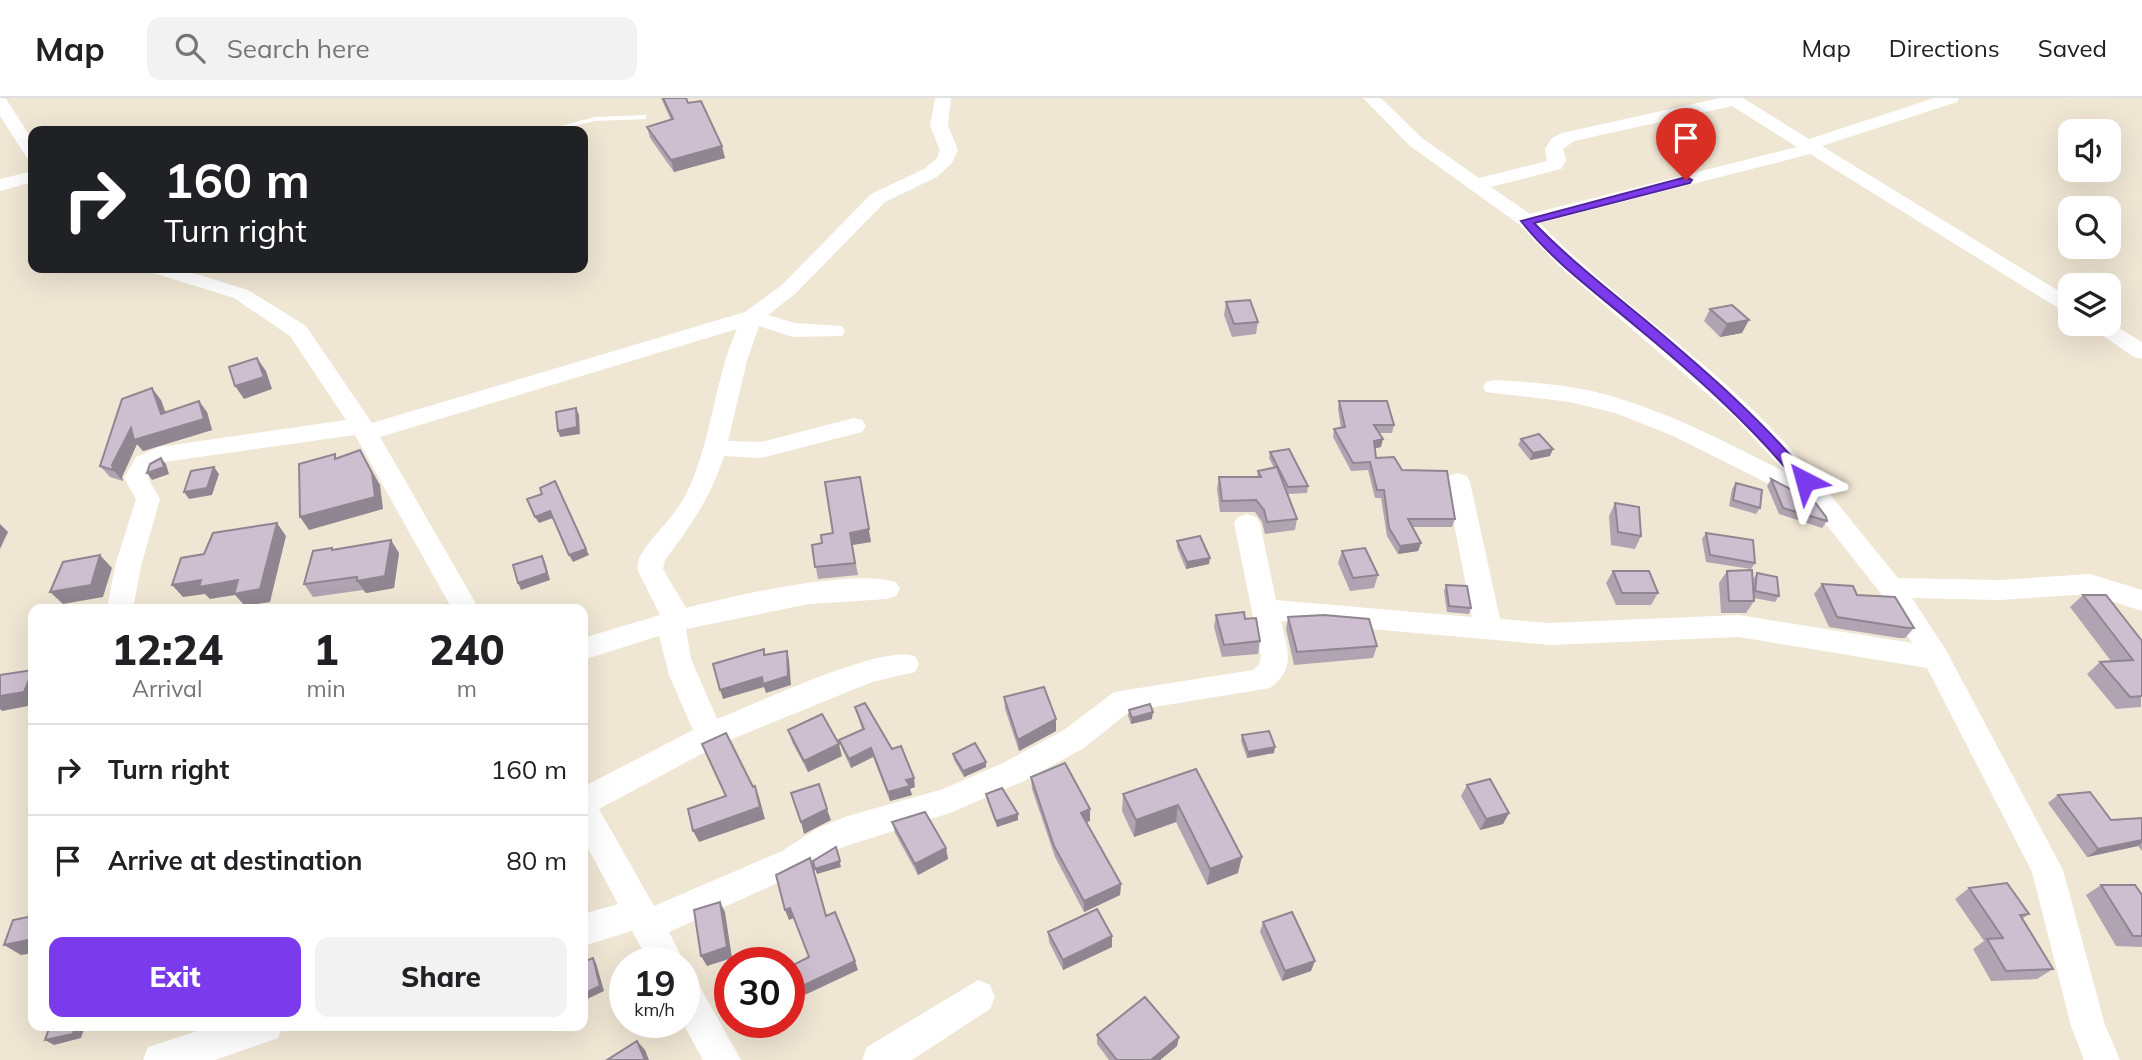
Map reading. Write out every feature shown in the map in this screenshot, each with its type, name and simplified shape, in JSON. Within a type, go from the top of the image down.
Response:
[{"type":"street","points":[[121,604],[128,566],[148,499],[136,478],[144,463],[159,455],[364,429],[752,317],[789,289],[877,198],[891,188],[932,174],[944,166],[949,150],[939,126],[943,98]]},
{"type":"street","points":[[1371,98],[1416,142],[1527,221],[1566,262],[1753,422],[1772,441],[1891,588],[1936,659],[2047,870],[2088,1026],[2102,1060]]},
{"type":"street","points":[[1527,221],[1811,146],[1951,98]]},
{"type":"street","points":[[1478,187],[1490,179],[1555,165],[1557,160],[1554,149],[1558,142],[1569,137],[1733,99],[2058,300]]},
{"type":"street","points":[[0,103],[28,146]]},
{"type":"street","points":[[0,185],[28,178]]},
{"type":"street","points":[[173,273],[241,295],[298,331],[364,429],[457,604]]},
{"type":"street","points":[[752,317],[793,330],[834,331]]},
{"type":"street","points":[[710,735],[677,660],[671,621],[674,611],[650,569],[652,558],[696,499],[714,448],[742,337],[752,317]]},
{"type":"street","points":[[2116,336],[2142,352]]},
{"type":"street","points":[[1494,387],[1551,391],[1594,399],[1634,412],[1667,424],[1822,502]]},
{"type":"street","points":[[714,448],[761,450],[854,426]]},
{"type":"street","points":[[1458,482],[1488,628]]},
{"type":"street","points":[[588,929],[642,920],[793,861],[807,848],[848,828],[948,800],[1018,769],[1073,739],[1124,699],[1260,680],[1272,671],[1275,656],[1247,523]]},
{"type":"street","points":[[1891,588],[1958,587],[2000,590],[2090,584],[2142,601]]},
{"type":"street","points":[[588,647],[671,621],[752,603],[853,589],[887,589]]},
{"type":"street","points":[[1265,609],[1550,634],[1739,626],[1936,659]]},
{"type":"street","points":[[588,799],[710,735],[869,671],[905,664]]},
{"type":"street","points":[[588,819],[658,947]]},
{"type":"street","points":[[880,1060],[978,997]]},
{"type":"street","points":[[700,1020],[723,1060]]},
{"type":"street","points":[[161,1060],[251,1031]]},
{"type":"lane","points":[[566,126],[595,119],[643,117]]},
{"type":"building","points":[[663,98],[686,98],[688,103],[701,101],[722,146],[671,160],[647,127],[673,119]]},
{"type":"building","points":[[1250,300],[1258,322],[1234,324],[1226,302]]},
{"type":"building","points":[[1732,305],[1749,320],[1727,324],[1710,309]]},
{"type":"building","points":[[257,358],[264,377],[235,386],[229,367]]},
{"type":"building","points":[[152,388],[161,414],[199,401],[204,419],[134,440],[131,428],[112,465],[113,470],[100,466],[122,399]]},
{"type":"building","points":[[1339,401],[1387,401],[1394,425],[1374,425],[1383,439],[1374,441],[1376,458],[1394,457],[1402,470],[1447,471],[1455,519],[1408,519],[1421,543],[1400,546],[1389,528],[1384,490],[1377,490],[1370,462],[1353,463],[1334,429],[1345,427]]},
{"type":"building","points":[[576,408],[577,427],[558,431],[556,412]]},
{"type":"building","points":[[1539,434],[1553,449],[1533,453],[1521,439]]},
{"type":"building","points":[[1289,449],[1308,486],[1288,487],[1270,452]]},
{"type":"building","points":[[360,450],[372,473],[375,497],[300,517],[299,464],[335,454],[335,459]]},
{"type":"building","points":[[161,458],[164,467],[147,473],[150,464]]},
{"type":"building","points":[[214,467],[207,488],[184,492],[191,471]]},
{"type":"building","points":[[1277,467],[1297,519],[1267,522],[1264,510],[1256,500],[1222,501],[1219,477],[1261,477],[1258,471]]},
{"type":"building","points":[[860,477],[869,529],[850,533],[855,563],[815,567],[812,545],[822,543],[821,535],[833,533],[825,482]]},
{"type":"building","points":[[1771,479],[1814,501],[1827,521],[1783,508]]},
{"type":"building","points":[[555,481],[586,549],[569,555],[550,511],[535,517],[527,499],[542,494],[540,488]]},
{"type":"building","points":[[1736,483],[1762,490],[1760,508],[1733,500]]},
{"type":"building","points":[[1615,503],[1639,507],[1641,536],[1618,532]]},
{"type":"building","points":[[277,523],[260,589],[234,594],[238,580],[199,587],[201,580],[172,585],[181,558],[204,554],[213,533]]},
{"type":"building","points":[[1706,533],[1753,540],[1755,563],[1710,555]]},
{"type":"building","points":[[1200,536],[1210,558],[1187,562],[1177,541]]},
{"type":"building","points":[[391,540],[385,576],[357,581],[357,577],[304,584],[313,551]]},
{"type":"building","points":[[1365,548],[1378,575],[1353,578],[1342,551]]},
{"type":"building","points":[[100,555],[91,585],[50,592],[63,562]]},
{"type":"building","points":[[542,556],[547,573],[518,583],[513,565]]},
{"type":"building","points":[[1752,570],[1754,601],[1729,601],[1727,571]]},
{"type":"building","points":[[1613,571],[1649,571],[1658,593],[1622,593]]},
{"type":"building","points":[[1757,573],[1777,577],[1779,596],[1755,591]]},
{"type":"building","points":[[1822,584],[1853,586],[1857,595],[1895,597],[1914,628],[1837,617]]},
{"type":"building","points":[[1446,585],[1467,586],[1471,608],[1449,606]]},
{"type":"building","points":[[2083,595],[2106,595],[2142,641],[2142,696],[2130,697],[2100,662],[2133,660]]},
{"type":"building","points":[[1244,612],[1245,619],[1256,618],[1260,641],[1224,645],[1216,615]]},
{"type":"building","points":[[1324,615],[1369,619],[1377,646],[1297,652],[1288,617]]},
{"type":"building","points":[[764,649],[764,655],[787,651],[788,676],[763,684],[762,677],[720,690],[713,664]]},
{"type":"building","points":[[28,671],[28,682],[24,692],[0,696],[0,675]]},
{"type":"building","points":[[1044,687],[1056,719],[1018,740],[1004,697]]},
{"type":"building","points":[[865,703],[892,749],[901,746],[914,778],[906,780],[910,786],[888,792],[871,748],[849,759],[839,740],[864,729],[855,707]]},
{"type":"building","points":[[1150,704],[1153,712],[1132,718],[1129,710]]},
{"type":"building","points":[[822,714],[839,744],[804,761],[788,730]]},
{"type":"building","points":[[1269,731],[1275,747],[1248,752],[1242,735]]},
{"type":"building","points":[[726,733],[753,787],[755,786],[760,807],[693,831],[688,809],[726,796],[702,744]]},
{"type":"building","points":[[975,743],[986,762],[963,771],[953,754]]},
{"type":"building","points":[[1065,763],[1090,809],[1081,813],[1121,884],[1084,901],[1054,846],[1031,777]]},
{"type":"building","points":[[1196,769],[1242,857],[1210,869],[1178,805],[1136,820],[1123,794]]},
{"type":"building","points":[[1490,779],[1509,813],[1486,819],[1467,785]]},
{"type":"building","points":[[819,784],[827,809],[801,822],[791,793]]},
{"type":"building","points":[[1002,788],[1018,814],[996,821],[986,794]]},
{"type":"building","points":[[2090,792],[2111,820],[2142,818],[2142,840],[2098,849],[2058,795]]},
{"type":"building","points":[[925,812],[946,848],[915,864],[892,822]]},
{"type":"building","points":[[836,847],[840,861],[815,869],[813,861]]},
{"type":"building","points":[[810,858],[826,916],[835,912],[855,961],[805,985],[805,959],[809,957],[790,908],[785,910],[776,875]]},
{"type":"building","points":[[2007,883],[2029,914],[2020,915],[2053,969],[2006,971],[1987,939],[2003,938],[1969,888]]},
{"type":"building","points":[[2101,885],[2135,885],[2142,895],[2142,936],[2133,936]]},
{"type":"building","points":[[720,902],[727,947],[714,947],[714,952],[701,956],[694,910]]},
{"type":"building","points":[[1097,909],[1112,936],[1063,960],[1048,932]]},
{"type":"building","points":[[1292,912],[1315,961],[1285,971],[1263,922]]},
{"type":"building","points":[[28,917],[28,940],[4,945],[13,920]]},
{"type":"building","points":[[593,958],[600,986],[588,992],[588,960]]},
{"type":"building","points":[[1145,997],[1179,1037],[1151,1060],[1117,1060],[1097,1035]]},
{"type":"building","points":[[48,1031],[74,1031],[73,1034],[45,1040]]},
{"type":"building","points":[[637,1041],[645,1060],[607,1060]]},
{"type":"route","points":[[1686,180],[1527,221],[1566,262],[1743,413],[1772,441],[1805,481]]}]
